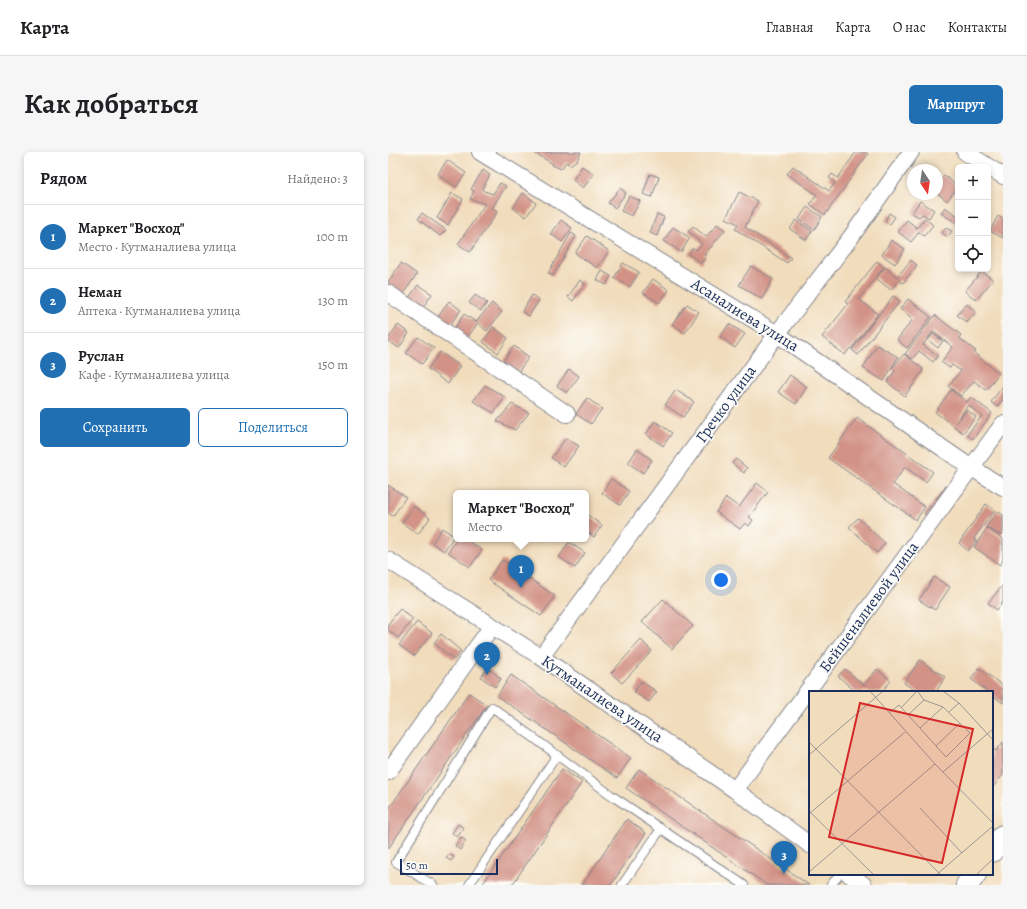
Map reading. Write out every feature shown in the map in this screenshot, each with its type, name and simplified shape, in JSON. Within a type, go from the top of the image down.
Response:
[{"type":"main road","points":[[993,851],[1003,836]]},
{"type":"main road","points":[[967,885],[975,875]]},
{"type":"street","name":"Асаналиева улица","points":[[480,152],[778,334],[970,467],[1003,487]]},
{"type":"street","name":"Гречко улица","points":[[541,657],[851,236],[911,152]]},
{"type":"street","points":[[965,152],[1003,176]]},
{"type":"street","points":[[388,293],[567,414]]},
{"type":"street","name":"Бейшеналиевой улица","points":[[735,790],[970,467],[1003,424]]},
{"type":"street","name":"Кутманалиева улица","points":[[388,560],[541,657],[735,790],[809,844]]},
{"type":"street","points":[[388,772],[492,626]]},
{"type":"street","points":[[850,875],[864,885]]},
{"type":"lane","points":[[433,885],[396,862],[492,707],[611,795],[741,884]]},
{"type":"lane","points":[[469,885],[558,755]]},
{"type":"lane","points":[[622,885],[661,829]]},
{"type":"lane","points":[[831,885],[839,875]]},
{"type":"building","points":[[533,152],[581,152],[577,160],[570,165],[566,162],[561,169],[552,165],[553,164]]},
{"type":"building","points":[[856,152],[866,152],[868,154],[825,215],[810,204],[817,195],[787,174],[793,166],[829,191],[835,183],[829,178],[832,174],[838,178]]},
{"type":"building","points":[[447,160],[466,173],[456,187],[438,174]]},
{"type":"building","points":[[582,166],[594,174],[583,188],[573,180]]},
{"type":"building","points":[[483,170],[490,175],[482,189],[484,191],[493,194],[500,183],[506,186],[492,208],[498,211],[470,252],[458,244],[485,204],[470,199],[474,191],[471,189]]},
{"type":"building","points":[[650,174],[659,177],[652,197],[643,194]]},
{"type":"building","points":[[944,175],[955,184],[955,191],[947,201],[943,198]]},
{"type":"building","points":[[620,188],[626,193],[615,208],[608,203]]},
{"type":"building","points":[[739,192],[758,201],[745,227],[791,258],[787,263],[735,229],[738,224],[726,218]]},
{"type":"building","points":[[452,193],[463,199],[448,225],[437,218]]},
{"type":"building","points":[[523,193],[536,203],[526,217],[513,208]]},
{"type":"building","points":[[629,196],[640,201],[632,216],[621,211]]},
{"type":"building","points":[[920,201],[934,210],[929,218],[922,214],[919,217],[912,213]]},
{"type":"building","points":[[807,207],[822,217],[814,230],[799,219]]},
{"type":"building","points":[[945,207],[955,214],[955,222],[941,213]]},
{"type":"building","points":[[422,213],[446,230],[440,236],[418,219]]},
{"type":"building","points":[[889,213],[895,217],[890,224],[885,221]]},
{"type":"building","points":[[657,214],[664,217],[657,236],[650,233]]},
{"type":"building","points":[[998,216],[1003,219],[1003,238],[991,232]]},
{"type":"building","points":[[925,218],[933,225],[924,236],[919,232],[911,242],[898,232],[907,220],[917,228]]},
{"type":"building","points":[[561,220],[572,228],[562,242],[551,234]]},
{"type":"building","points":[[796,220],[812,231],[806,240],[790,229]]},
{"type":"building","points":[[717,224],[725,230],[704,255],[706,256],[701,263],[688,254],[693,248],[696,250],[702,244],[688,231],[693,226],[706,237]]},
{"type":"building","points":[[673,227],[690,238],[681,252],[664,241]]},
{"type":"building","points":[[946,228],[952,231],[948,237],[942,233]]},
{"type":"building","points":[[571,233],[576,236],[553,276],[548,273]]},
{"type":"building","points":[[587,236],[609,251],[597,268],[575,253]]},
{"type":"building","points":[[891,240],[905,249],[895,264],[882,255]]},
{"type":"building","points":[[911,260],[917,265],[903,283],[899,280],[891,290],[876,278],[885,267],[897,277]]},
{"type":"building","points":[[877,261],[884,267],[859,299],[878,314],[845,355],[822,337],[848,304],[845,302]]},
{"type":"building","points":[[401,263],[417,274],[403,294],[388,284]]},
{"type":"building","points":[[623,263],[639,272],[630,287],[614,278]]},
{"type":"building","points":[[751,266],[773,279],[762,299],[739,285]]},
{"type":"building","points":[[602,271],[611,276],[606,285],[597,280]]},
{"type":"building","points":[[981,272],[993,280],[976,300],[965,291]]},
{"type":"building","points":[[653,279],[669,290],[659,303],[643,293]]},
{"type":"building","points":[[580,280],[585,284],[573,301],[568,297]]},
{"type":"building","points":[[418,285],[432,294],[422,309],[408,299]]},
{"type":"building","points":[[475,295],[487,303],[481,311],[469,303]]},
{"type":"building","points":[[532,295],[539,300],[529,316],[522,312]]},
{"type":"building","points":[[893,296],[900,301],[858,355],[852,350]]},
{"type":"building","points":[[908,299],[931,317],[907,348],[897,340],[913,319],[900,309]]},
{"type":"building","points":[[449,301],[461,310],[450,325],[438,317]]},
{"type":"building","points":[[492,303],[502,312],[487,331],[478,323],[467,338],[454,329],[464,314],[476,322]]},
{"type":"building","points":[[687,304],[699,312],[685,333],[672,324]]},
{"type":"building","points":[[967,304],[976,312],[967,323],[957,315]]},
{"type":"building","points":[[935,315],[961,335],[959,338],[976,351],[974,353],[999,373],[986,390],[974,381],[961,396],[948,386],[961,371],[952,365],[950,368],[941,362],[953,347],[933,332],[923,345],[938,356],[933,362],[919,351],[912,359],[905,354]]},
{"type":"building","points":[[729,324],[745,334],[735,348],[720,337]]},
{"type":"building","points":[[398,325],[409,333],[399,348],[388,341]]},
{"type":"building","points":[[493,327],[508,338],[498,353],[483,342]]},
{"type":"building","points":[[933,334],[943,341],[938,348],[928,340]]},
{"type":"building","points":[[418,337],[434,348],[422,364],[406,353]]},
{"type":"building","points":[[877,345],[898,357],[884,381],[863,368]]},
{"type":"building","points":[[514,346],[529,357],[518,372],[503,361]]},
{"type":"building","points":[[440,352],[460,366],[448,384],[428,369]]},
{"type":"building","points":[[904,354],[923,369],[905,396],[887,382],[895,371],[892,368]]},
{"type":"building","points":[[569,369],[579,376],[567,393],[557,386]]},
{"type":"building","points":[[790,375],[807,387],[796,404],[778,392]]},
{"type":"building","points":[[485,385],[505,397],[494,413],[473,401]]},
{"type":"building","points":[[1003,386],[1003,399],[997,407],[991,402]]},
{"type":"building","points":[[676,390],[694,402],[683,417],[665,405]]},
{"type":"building","points":[[951,390],[967,402],[971,397],[992,413],[973,439],[967,435],[982,416],[968,405],[956,423],[967,410],[976,417],[963,433],[935,412]]},
{"type":"building","points":[[587,398],[602,409],[591,424],[576,414]]},
{"type":"building","points":[[512,404],[529,413],[515,430],[497,421]]},
{"type":"building","points":[[857,418],[933,472],[926,482],[905,467],[893,484],[925,507],[916,520],[828,458]]},
{"type":"building","points":[[655,421],[672,433],[663,446],[646,434]]},
{"type":"building","points":[[566,438],[579,446],[564,467],[551,458]]},
{"type":"building","points":[[637,449],[652,460],[643,473],[628,463]]},
{"type":"building","points":[[736,459],[747,468],[744,473],[732,463]]},
{"type":"building","points":[[611,479],[629,491],[620,505],[602,493]]},
{"type":"building","points":[[757,483],[768,492],[749,517],[753,520],[749,526],[745,523],[740,529],[716,512],[726,498],[739,507]]},
{"type":"building","points":[[388,485],[406,497],[393,516],[388,513]]},
{"type":"building","points":[[946,486],[951,490],[929,518],[924,514]]},
{"type":"building","points":[[986,504],[995,510],[974,538],[976,541],[968,551],[959,543]]},
{"type":"building","points":[[414,506],[430,518],[418,534],[402,523]]},
{"type":"building","points":[[997,511],[1003,515],[1003,532],[1000,535],[986,527]]},
{"type":"building","points":[[589,516],[602,525],[594,537],[589,533]]},
{"type":"building","points":[[858,518],[885,543],[877,553],[849,527]]},
{"type":"building","points":[[442,528],[453,535],[444,551],[432,543]]},
{"type":"building","points":[[987,528],[1003,539],[1003,560],[1000,565],[974,547]]},
{"type":"building","points":[[455,542],[470,542],[482,550],[470,567],[448,552]]},
{"type":"building","points":[[569,542],[585,553],[575,568],[559,557]]},
{"type":"building","points":[[502,560],[555,596],[541,616],[488,580]]},
{"type":"building","points":[[934,577],[950,587],[935,610],[919,600]]},
{"type":"building","points":[[1003,585],[1003,602],[997,610],[988,603]]},
{"type":"building","points":[[663,599],[693,626],[672,649],[642,622]]},
{"type":"building","points":[[400,609],[413,619],[398,638],[388,630],[388,624]]},
{"type":"building","points":[[417,622],[432,633],[414,656],[399,645]]},
{"type":"building","points":[[441,634],[461,651],[454,660],[434,643]]},
{"type":"building","points":[[641,640],[652,651],[622,683],[611,673]]},
{"type":"building","points":[[920,660],[945,677],[937,691],[916,691],[904,683]]},
{"type":"building","points":[[979,668],[1003,686],[1003,703],[993,696],[993,691],[987,691],[971,679]]},
{"type":"building","points":[[845,669],[864,685],[877,669],[891,681],[882,691],[855,691],[838,676]]},
{"type":"building","points":[[491,670],[501,679],[495,687],[481,677],[485,671]]},
{"type":"building","points":[[511,675],[631,758],[617,778],[497,696]]},
{"type":"building","points":[[641,681],[657,692],[649,702],[634,692]]},
{"type":"building","points":[[469,693],[487,705],[388,849],[388,810]]},
{"type":"building","points":[[1003,742],[1003,775],[993,787],[993,749],[996,751]]},
{"type":"building","points":[[562,769],[582,782],[512,885],[482,885]]},
{"type":"building","points":[[639,769],[809,885],[767,885],[626,788]]},
{"type":"building","points":[[627,819],[646,833],[611,885],[582,885]]},
{"type":"building","points":[[458,824],[464,828],[457,837],[452,833]]},
{"type":"building","points":[[461,837],[466,841],[460,850],[455,846]]},
{"type":"building","points":[[449,854],[454,857],[451,861],[446,858]]},
{"type":"place","name":"Маркет \"Восход\"","points":[[521,588]]},
{"type":"place","name":"Неман","points":[[487,675]]},
{"type":"place","name":"Руслан","points":[[784,874]]}]
